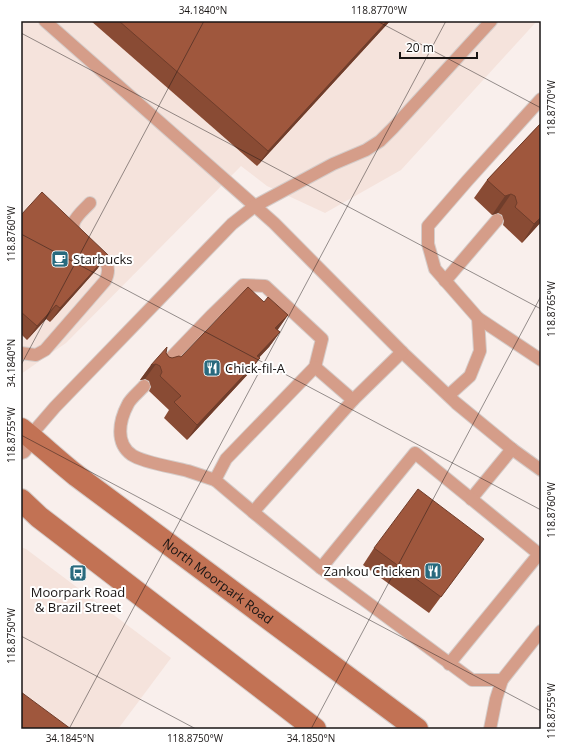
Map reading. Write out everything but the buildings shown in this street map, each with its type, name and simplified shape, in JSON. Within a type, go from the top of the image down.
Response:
[{"type":"main road","name":"North Moorpark Road","points":[[24,438],[76,475],[417,729]]},
{"type":"main road","points":[[21,500],[39,517],[315,729]]},
{"type":"lane","points":[[46,21],[274,223],[402,352],[449,395],[512,449],[541,470]]},
{"type":"lane","points":[[24,438],[232,224],[255,206],[333,164],[366,150],[380,141],[491,21]]},
{"type":"lane","points":[[541,100],[428,226],[428,244],[435,269],[445,281],[478,318],[541,360]]},
{"type":"lane","points":[[21,353],[36,355],[45,350],[105,281],[108,275],[109,270],[106,262],[73,232],[72,226],[75,220],[90,203]]},
{"type":"lane","points":[[445,281],[497,220]]},
{"type":"lane","points":[[163,366],[243,285],[265,286],[322,339],[315,367],[226,459],[215,480]]},
{"type":"lane","points":[[449,395],[470,376],[480,351],[478,318]]},
{"type":"lane","points":[[254,512],[353,400],[402,352]]},
{"type":"lane","points":[[315,367],[353,400]]},
{"type":"lane","points":[[144,386],[128,403],[120,424],[120,436],[125,447],[132,455],[141,459],[215,480],[321,568],[449,664],[472,680],[502,680]]},
{"type":"lane","points":[[471,499],[512,449]]},
{"type":"lane","points":[[321,568],[415,453],[539,554],[449,664]]},
{"type":"lane","points":[[490,729],[496,699],[502,680],[541,631]]},
{"type":"shaded area","points":[[21,21],[537,21],[401,170],[325,213],[267,186],[241,166],[66,343],[21,374]]},
{"type":"shaded area","points":[[21,547],[26,549],[171,658],[118,729],[21,729]]},
{"type":"place","name":"Starbucks","points":[[60,259]]},
{"type":"place","name":"Chick-fil-A","points":[[212,368]]},
{"type":"place","name":"Zankou Chicken","points":[[433,571]]},
{"type":"place","name":"Moorpark Road & Brazil Street","points":[[78,573]]}]
